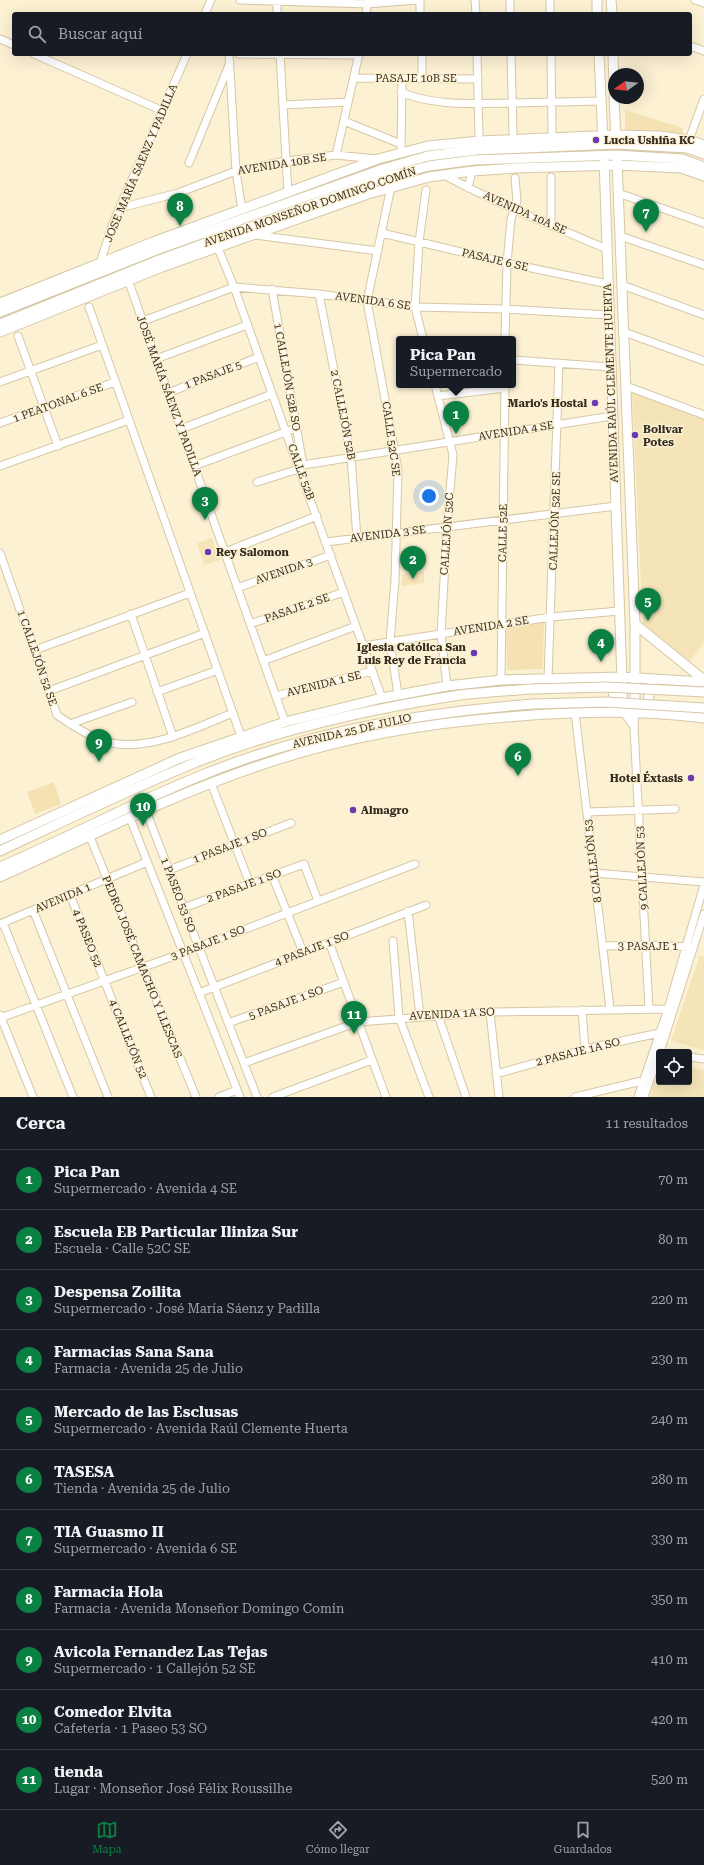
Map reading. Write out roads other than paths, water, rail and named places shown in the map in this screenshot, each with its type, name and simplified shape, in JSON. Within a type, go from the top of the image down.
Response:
[{"type":"main road","points":[[597,0],[598,12]]},
{"type":"main road","points":[[611,0],[612,12]]},
{"type":"main road","name":"AVENIDA RAÚL CLEMENTE HUERTA","points":[[599,56],[604,155],[623,711]]},
{"type":"main road","points":[[613,56],[613,68]]},
{"type":"main road","name":"AVENIDA RAÚL CLEMENTE HUERTA","points":[[614,104],[635,624],[635,712]]},
{"type":"main road","name":"AVENIDA MONSEÑOR DOMINGO COMÍN","points":[[0,302],[153,242],[343,173],[401,148],[448,148],[616,140],[660,136],[689,140],[704,145]]},
{"type":"main road","name":"AVENIDA MONSEÑOR DOMINGO COMÍN","points":[[616,140],[687,148],[704,154]]},
{"type":"main road","name":"AVENIDA MONSEÑOR DOMINGO COMÍN","points":[[0,332],[127,277],[159,260],[350,186],[384,169],[428,156],[448,148]]},
{"type":"main road","name":"AVENIDA MONSEÑOR DOMINGO COMÍN","points":[[0,312],[156,250],[350,186],[429,166],[492,159],[616,155],[682,160],[704,167]]},
{"type":"main road","points":[[492,159],[492,169]]},
{"type":"main road","name":"AVENIDA MONSEÑOR DOMINGO COMÍN","points":[[0,324],[127,277],[218,248],[391,187],[444,175],[472,170],[617,165],[681,168],[704,176]]},
{"type":"main road","points":[[343,173],[356,199]]},
{"type":"main road","points":[[635,624],[704,681]]},
{"type":"main road","points":[[608,711],[612,707],[614,695],[612,680],[609,677]]},
{"type":"main road","points":[[0,840],[180,758],[240,736],[285,722],[398,694],[447,686],[501,680],[621,677],[704,681]]},
{"type":"main road","points":[[653,713],[648,700],[649,692],[655,679]]},
{"type":"main road","name":"AVENIDA 25 DE JULIO","points":[[0,850],[188,765],[307,726],[460,695],[532,689],[607,686],[704,692]]},
{"type":"main road","name":"AVENIDA 25 DE JULIO","points":[[0,868],[196,777],[267,752],[322,735],[393,720],[462,710],[533,704],[607,702],[704,708]]},
{"type":"main road","points":[[307,726],[335,710]]},
{"type":"main road","name":"AVENIDA 25 DE JULIO","points":[[0,877],[146,811],[212,783],[265,763],[329,745],[395,730],[463,720],[575,712],[623,711],[704,718]]},
{"type":"street","points":[[205,12],[211,0]]},
{"type":"street","points":[[240,0],[277,2],[367,2],[416,0]]},
{"type":"street","points":[[420,0],[420,12]]},
{"type":"street","points":[[475,0],[476,12]]},
{"type":"street","points":[[510,0],[510,12]]},
{"type":"street","points":[[550,0],[550,12]]},
{"type":"street","points":[[695,0],[704,3]]},
{"type":"street","points":[[277,2],[278,12]]},
{"type":"street","points":[[366,12],[367,2]]},
{"type":"street","points":[[0,39],[12,44]]},
{"type":"street","points":[[692,47],[704,51]]},
{"type":"street","points":[[39,56],[163,111]]},
{"type":"street","name":"JOSE MARÍA SAENZ Y PADILLA","points":[[99,273],[99,264],[120,208],[186,56]]},
{"type":"street","points":[[229,56],[236,171],[242,210]]},
{"type":"street","points":[[280,56],[288,193]]},
{"type":"street","points":[[336,156],[359,56]]},
{"type":"street","points":[[422,56],[422,78]]},
{"type":"street","points":[[477,56],[479,136]]},
{"type":"street","points":[[511,56],[513,133]]},
{"type":"street","points":[[550,56],[552,132]]},
{"type":"street","points":[[189,163],[230,63]]},
{"type":"street","name":"PASAJE 10B SE","points":[[354,78],[478,79]]},
{"type":"street","points":[[344,121],[401,148],[402,78]]},
{"type":"street","points":[[401,92],[430,101],[478,104],[601,101]]},
{"type":"street","points":[[689,140],[704,99]]},
{"type":"street","points":[[283,106],[348,102]]},
{"type":"street","name":"AVENIDA 10B SE","points":[[120,208],[178,193],[236,171],[286,161],[336,156],[378,159]]},
{"type":"street","points":[[468,188],[472,170]]},
{"type":"street","name":"AVENIDA 10A SE","points":[[444,175],[468,188],[551,226],[607,249]]},
{"type":"street","points":[[551,177],[551,226]]},
{"type":"street","points":[[505,336],[507,263],[511,219],[517,199],[515,178]]},
{"type":"street","name":"CALLE 52C SE","points":[[391,187],[367,301],[398,470],[390,642],[398,694]]},
{"type":"street","points":[[422,336],[416,307],[420,242],[426,190]]},
{"type":"street","points":[[618,192],[704,223]]},
{"type":"street","name":"PASAJE 6 SE","points":[[382,233],[507,263],[608,284]]},
{"type":"street","points":[[255,235],[378,251]]},
{"type":"street","points":[[620,236],[704,265]]},
{"type":"street","name":"CALLE 52B","points":[[218,248],[234,287],[286,432],[301,467],[326,542],[382,698]]},
{"type":"street","name":"JOSÉ MARÍA SÁENZ Y PADILLA","points":[[127,277],[285,722]]},
{"type":"street","points":[[622,285],[704,315]]},
{"type":"street","name":"AVENIDA 6 SE","points":[[142,321],[234,287],[319,294],[416,307],[505,309],[609,315]]},
{"type":"street","name":"1 CALLEJÓN 52B SO","points":[[272,289],[296,428],[301,467]]},
{"type":"street","name":"2 CALLEJÓN 52B","points":[[319,294],[351,457],[357,538]]},
{"type":"street","points":[[89,307],[240,736]]},
{"type":"street","points":[[156,359],[247,325]]},
{"type":"street","points":[[624,332],[704,361]]},
{"type":"street","points":[[18,336],[58,446]]},
{"type":"street","points":[[0,382],[102,345]]},
{"type":"street","name":"1 PASAJE 5","points":[[168,393],[259,357]]},
{"type":"street","points":[[516,360],[611,367]]},
{"type":"street","name":"CALLEJÓN 52E SE","points":[[548,679],[559,363]]},
{"type":"street","name":"1 PEATONAL 6 SE","points":[[0,423],[115,382]]},
{"type":"street","points":[[626,386],[704,415]]},
{"type":"street","name":"CALLEJÓN 52C","points":[[436,388],[453,455],[441,634],[447,686]]},
{"type":"street","points":[[438,396],[492,388]]},
{"type":"street","name":"CALLE 52E","points":[[501,680],[505,388]]},
{"type":"street","points":[[181,429],[272,394]]},
{"type":"street","name":"AVENIDA 4 SE","points":[[257,482],[301,467],[351,457],[612,416]]},
{"type":"street","points":[[0,466],[129,420]]},
{"type":"street","points":[[194,466],[296,428]]},
{"type":"street","name":"AVENIDA 3 SE","points":[[326,542],[616,506]]},
{"type":"street","points":[[225,552],[317,516]]},
{"type":"street","name":"1 CALLEJÓN 52 SE","points":[[0,553],[57,715],[70,724],[98,738],[117,744],[147,742],[173,737],[233,713]]},
{"type":"street","name":"AVENIDA 3","points":[[237,588],[331,555]]},
{"type":"street","points":[[35,650],[190,592]]},
{"type":"street","name":"PASAJE 2 SE","points":[[250,624],[344,592]]},
{"type":"street","name":"AVENIDA 2 SE","points":[[363,646],[551,617],[619,611]]},
{"type":"street","points":[[131,614],[173,737]]},
{"type":"street","points":[[263,661],[356,626]]},
{"type":"street","points":[[49,691],[205,633]]},
{"type":"street","points":[[158,692],[218,670]]},
{"type":"street","name":"AVENIDA 1 SE","points":[[276,696],[372,671]]},
{"type":"street","points":[[70,724],[132,702]]},
{"type":"street","points":[[623,711],[634,727]]},
{"type":"street","name":"8 CALLEJÓN 53","points":[[575,712],[610,1009]]},
{"type":"street","name":"9 CALLEJÓN 53","points":[[635,712],[634,727],[648,1009]]},
{"type":"street","points":[[212,783],[250,884]]},
{"type":"street","points":[[587,812],[675,809]]},
{"type":"street","name":"1 PASEO 53 SO","points":[[146,811],[244,1063]]},
{"type":"street","points":[[130,818],[240,1097]]},
{"type":"street","name":"1 PASAJE 1 SO","points":[[169,870],[291,823]]},
{"type":"street","name":"PEDRO JOSÉ CAMACHO Y LLESCAS","points":[[90,837],[142,968],[196,1097]]},
{"type":"street","name":"AVENIDA 1","points":[[2,923],[148,862]]},
{"type":"street","name":"2 PASAJE 1 SO","points":[[183,908],[304,864],[318,901]]},
{"type":"street","name":"3 PASAJE 1 SO","points":[[0,1017],[37,1006],[68,993],[183,953],[415,864]]},
{"type":"street","points":[[594,872],[704,884],[690,948]]},
{"type":"street","points":[[272,876],[303,952]]},
{"type":"street","name":"4 PASEO 52","points":[[70,895],[105,981]]},
{"type":"street","name":"4 PASAJE 1 SO","points":[[199,993],[426,905]]},
{"type":"street","points":[[33,910],[68,993],[108,1097]]},
{"type":"street","points":[[408,911],[420,1016]]},
{"type":"street","points":[[658,1049],[659,1033],[704,914]]},
{"type":"street","points":[[2,923],[73,1097]]},
{"type":"street","points":[[393,941],[399,1017],[429,1097]]},
{"type":"street","points":[[329,942],[386,1097]]},
{"type":"street","name":"3 PASAJE 1","points":[[603,946],[646,945],[690,948]]},
{"type":"street","points":[[659,1049],[684,964]]},
{"type":"street","name":"4 CALLEJÓN 52","points":[[105,981],[151,1097]]},
{"type":"street","name":"5 PASAJE 1 SO","points":[[228,1023],[344,982]]},
{"type":"street","name":"AVENIDA 1A SO","points":[[244,1063],[358,1022],[399,1017],[490,1012],[668,1009]]},
{"type":"street","points":[[582,1010],[585,1049]]},
{"type":"street","points":[[490,1012],[499,1097]]},
{"type":"street","points":[[438,1015],[466,1097]]},
{"type":"street","points":[[0,1017],[33,1097]]},
{"type":"street","name":"2 PASAJE 1A SO","points":[[496,1074],[585,1049],[659,1033]]},
{"type":"street","points":[[638,1097],[647,1080],[656,1057]]},
{"type":"street","points":[[692,1057],[704,1059]]},
{"type":"street","points":[[273,1097],[372,1060]]},
{"type":"street","points":[[244,1063],[257,1097]]},
{"type":"street","points":[[575,1097],[647,1080]]},
{"type":"street","points":[[644,1097],[647,1080]]},
{"type":"street","points":[[220,1097],[237,1090]]},
{"type":"place","name":"Lucia Ushiña KC","points":[[596,140]]},
{"type":"place","name":"Farmacia Hola","points":[[180,226]]},
{"type":"place","name":"TIA Guasmo II","points":[[646,232]]},
{"type":"place","name":"Mario's Hostal","points":[[595,403]]},
{"type":"place","name":"Pica Pan","points":[[456,434]]},
{"type":"place","name":"Bolivar Potes","points":[[635,435]]},
{"type":"place","name":"Despensa Zoilita","points":[[205,520]]},
{"type":"place","name":"Rey Salomon","points":[[208,552]]},
{"type":"place","name":"Escuela EB Particular Iliniza Sur","points":[[413,579]]},
{"type":"place","name":"Mercado de las Esclusas","points":[[648,621]]},
{"type":"place","name":"Iglesia Católica San Luis Rey de Francia","points":[[474,653]]},
{"type":"place","name":"Farmacias Sana Sana","points":[[601,662]]},
{"type":"place","name":"Avicola Fernandez Las Tejas","points":[[99,762]]},
{"type":"place","name":"TASESA","points":[[518,776]]},
{"type":"place","name":"Hotel Éxtasis","points":[[691,778]]},
{"type":"place","name":"Almagro","points":[[353,810]]},
{"type":"place","name":"Comedor Elvita","points":[[143,826]]},
{"type":"place","name":"tienda","points":[[354,1034]]}]
